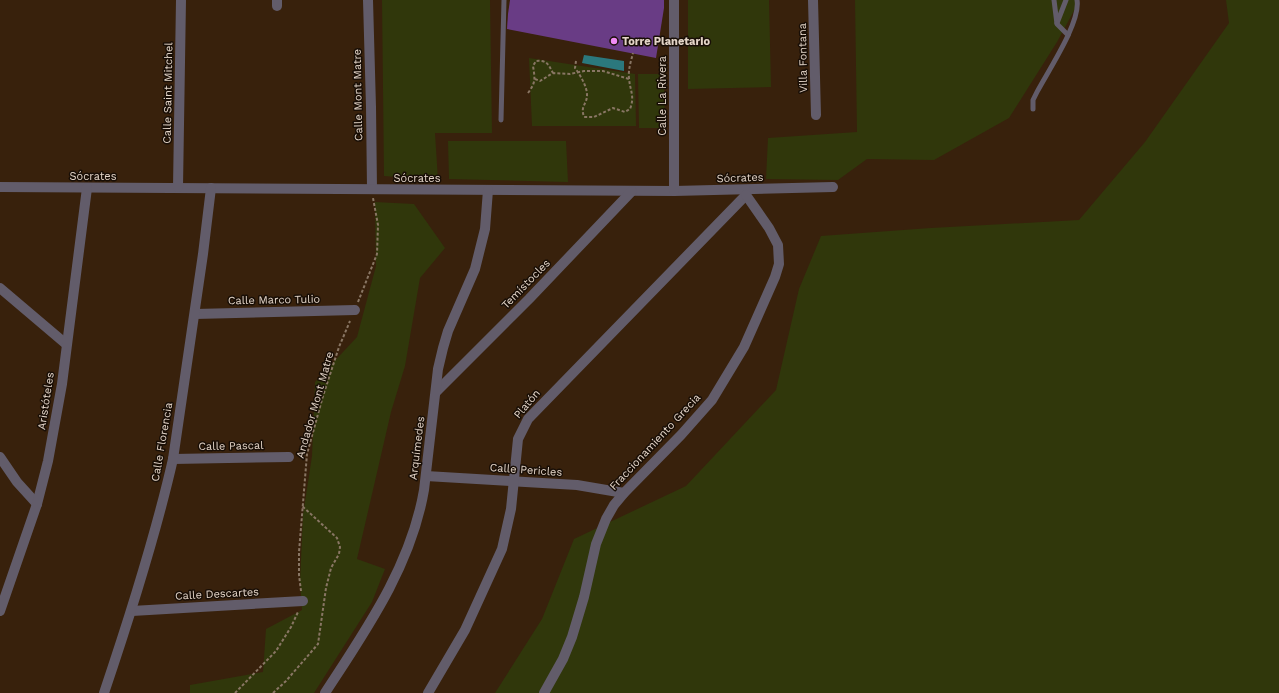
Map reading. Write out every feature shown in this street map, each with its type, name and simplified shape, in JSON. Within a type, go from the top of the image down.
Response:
[{"type":"street","name":"Calle Saint Mitchel","points":[[178,187],[181,0]]},
{"type":"street","name":"Calle Mont Matre","points":[[368,0],[372,189]]},
{"type":"street","name":"Calle La Rivera","points":[[674,0],[674,191]]},
{"type":"street","name":"Villa Fontana","points":[[814,0],[816,115]]},
{"type":"street","name":"Sócrates","points":[[0,186],[87,188],[178,187],[746,192],[834,187]]},
{"type":"street","name":"Aristóteles","points":[[0,612],[37,504],[48,461],[56,420],[87,188]]},
{"type":"street","name":"Calle Florencia","points":[[104,693],[132,611],[166,492],[173,459],[195,314],[211,188]]},
{"type":"street","name":"Arquímedes","points":[[325,693],[370,623],[394,579],[411,540],[422,503],[438,369],[448,331],[475,270],[481,248],[488,190]]},
{"type":"street","name":"Temístocles","points":[[436,392],[529,299],[632,191]]},
{"type":"street","name":"Platón","points":[[428,693],[465,630],[502,549],[511,509],[518,439],[528,419],[746,192]]},
{"type":"street","name":"Fraccionamiento Grecia","points":[[544,693],[572,637],[584,597],[600,531],[614,505],[681,435],[712,400],[744,347],[775,277],[779,264],[778,245],[746,192]]},
{"type":"street","points":[[0,288],[66,344]]},
{"type":"street","name":"Calle Marco Tulio","points":[[195,314],[354,310]]},
{"type":"street","name":"Calle Pascal","points":[[173,459],[289,456]]},
{"type":"street","points":[[0,457],[17,482],[37,504]]},
{"type":"street","name":"Calle Pericles","points":[[426,476],[577,485],[624,493]]},
{"type":"street","name":"Calle Descartes","points":[[132,611],[303,601]]},
{"type":"lane","points":[[501,120],[504,0]]},
{"type":"lane","points":[[1054,0],[1057,24],[1068,35]]},
{"type":"lane","points":[[1057,24],[1066,0]]},
{"type":"lane","points":[[1032,109],[1033,100],[1068,35],[1076,16],[1077,2],[1071,0]]},
{"type":"path","points":[[576,62],[575,68],[587,94],[582,110],[584,117],[594,117],[613,108],[625,112],[630,109],[633,101],[629,72],[633,53]]},
{"type":"path","points":[[528,93],[535,79],[532,66],[536,61],[543,60],[548,64],[553,73]]},
{"type":"path","points":[[535,79],[540,81],[553,73],[570,74],[584,71],[603,71],[629,79]]},
{"type":"path","name":"Andador Mont Matre","points":[[273,693],[286,681],[318,644],[326,588],[331,568],[339,554],[340,547],[337,538],[302,506],[307,454],[325,389],[354,310],[377,254],[378,225],[372,189]]},
{"type":"green space","points":[[382,0],[490,0],[492,133],[435,133],[438,180],[384,176]]},
{"type":"green space","points":[[688,0],[769,0],[771,87],[688,89]]},
{"type":"green space","points":[[855,0],[1075,0],[1076,7],[1057,42],[1009,118],[934,160],[867,159],[838,180],[766,179],[768,138],[857,132]]},
{"type":"green space","points":[[1226,0],[1279,0],[1279,693],[495,693],[542,619],[574,539],[686,486],[776,390],[799,289],[821,236],[1079,220],[1145,142],[1229,23]]},
{"type":"green space","points":[[529,58],[635,74],[636,126],[532,126]]},
{"type":"green space","points":[[638,74],[664,74],[665,128],[639,128]]},
{"type":"green space","points":[[448,141],[566,141],[568,182],[449,179]]},
{"type":"green space","points":[[375,202],[414,204],[445,248],[420,278],[405,366],[391,412],[357,559],[385,569],[372,602],[314,693],[190,693],[190,685],[263,672],[266,629],[302,610],[300,582],[303,515],[312,456],[315,382],[357,337],[376,266]]},
{"type":"water","points":[[584,55],[624,61],[624,71],[582,63]]},
{"type":"building","name":"Torre Planetario","points":[[510,0],[664,0],[656,58],[507,29]]},
{"type":"place","name":"Torre Planetario","points":[[614,41]]}]
